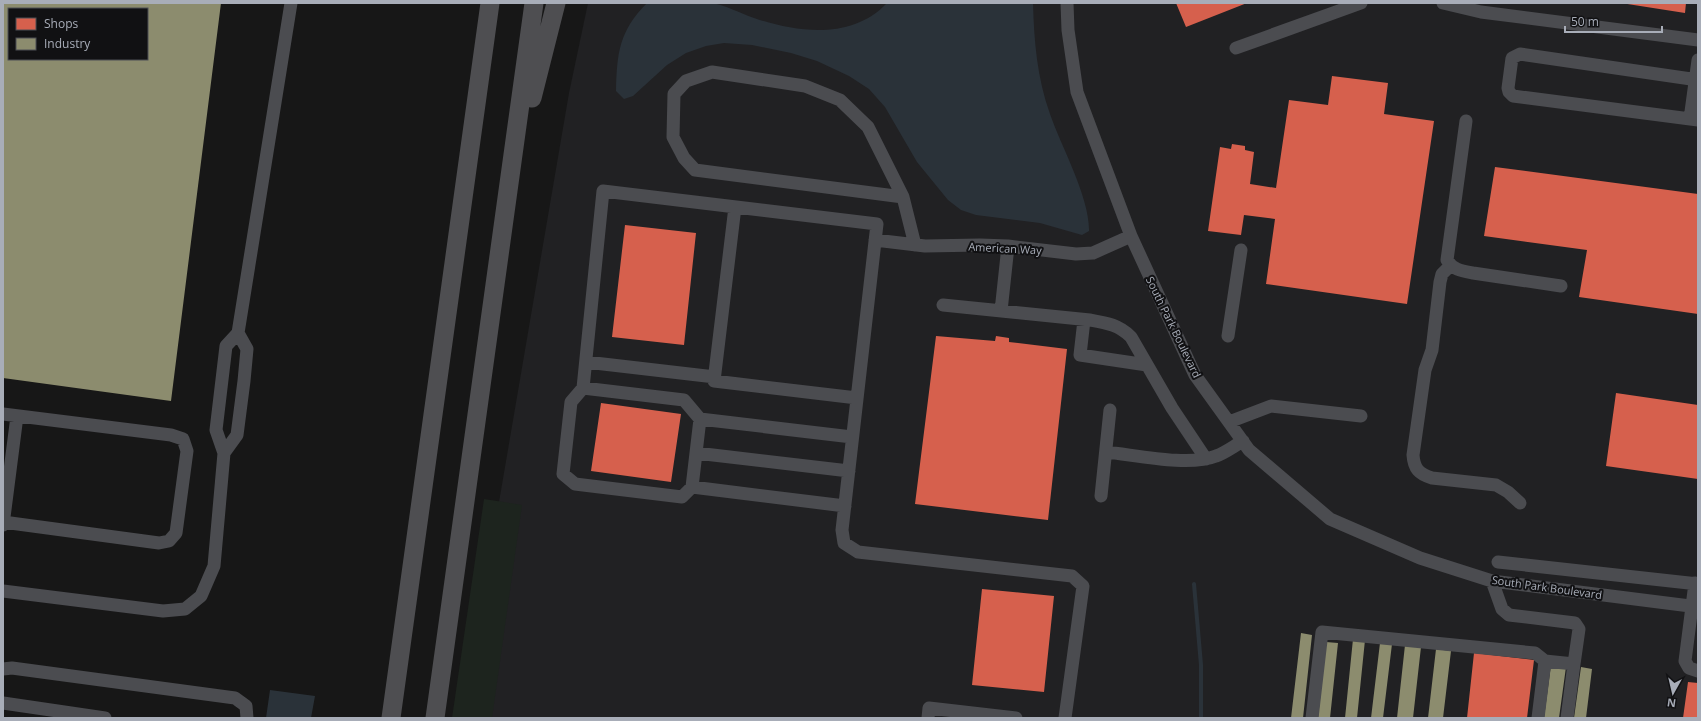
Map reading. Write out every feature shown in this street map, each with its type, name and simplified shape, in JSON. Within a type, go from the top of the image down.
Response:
[{"type":"highway","points":[[475,114],[480,3]]},
{"type":"highway","points":[[391,718],[490,3]]},
{"type":"highway","points":[[435,718],[511,179],[534,3]]},
{"type":"highway","points":[[511,179],[556,3]]},
{"type":"street","points":[[3,591],[163,611],[185,610],[201,596],[214,566],[224,453],[216,430],[226,346],[238,333],[291,3]]},
{"type":"street","name":"South Park Boulevard","points":[[1067,3],[1068,30],[1077,92],[1130,236],[1196,375],[1249,450],[1330,519],[1420,558],[1492,581],[1695,607]]},
{"type":"street","points":[[1236,48],[1361,3]]},
{"type":"street","points":[[1443,3],[1481,12],[1698,40]]},
{"type":"street","points":[[1697,80],[1520,54],[1512,58],[1508,88],[1509,92],[1513,96],[1694,120],[1697,80],[1698,60]]},
{"type":"street","points":[[903,197],[695,170],[684,158],[673,137],[674,94],[686,81],[712,72],[805,86],[840,100],[868,127],[903,197],[915,245]]},
{"type":"street","points":[[1466,121],[1447,260],[1450,266],[1459,271],[1561,286]]},
{"type":"street","points":[[700,419],[692,487],[682,497],[575,484],[564,474],[571,402],[583,388],[602,191],[877,224],[844,506],[842,530],[844,542],[858,552],[1072,576],[1083,586],[1065,718]]},
{"type":"street","points":[[735,207],[714,381],[857,398]]},
{"type":"street","name":"American Way","points":[[875,240],[915,245],[1008,246],[1076,254],[1093,253],[1130,236]]},
{"type":"street","points":[[1001,311],[1008,246]]},
{"type":"street","points":[[1228,336],[1241,250]]},
{"type":"street","points":[[1450,266],[1442,274],[1440,282],[1432,350],[1425,370],[1420,401],[1413,455],[1414,466],[1422,475],[1432,478],[1496,485],[1508,492],[1520,503]]},
{"type":"street","points":[[943,305],[1084,320],[1112,324],[1123,329],[1131,337],[1172,408],[1206,459]]},
{"type":"street","points":[[1084,320],[1080,355],[1147,365]]},
{"type":"street","points":[[224,453],[237,435],[244,381],[247,349],[238,333]]},
{"type":"street","points":[[586,362],[715,377]]},
{"type":"street","points":[[583,388],[684,400],[700,419],[852,437]]},
{"type":"street","points":[[1229,422],[1271,406],[1361,416]]},
{"type":"street","points":[[1101,496],[1110,410]]},
{"type":"street","points":[[3,414],[171,435],[183,440],[187,451],[176,533],[169,541],[159,543],[3,522]]},
{"type":"street","points":[[3,525],[17,416]]},
{"type":"street","points":[[1106,452],[1180,460],[1206,459],[1217,456],[1243,441]]},
{"type":"street","points":[[696,453],[849,471]]},
{"type":"street","points":[[692,487],[844,506]]},
{"type":"street","name":"South Park Boulevard","points":[[1498,562],[1696,584]]},
{"type":"street","points":[[1492,581],[1502,609],[1509,614],[1575,623],[1579,629],[1567,718]]},
{"type":"street","points":[[1696,584],[1695,607],[1685,660],[1689,668],[1698,671]]},
{"type":"street","points":[[1312,718],[1322,632],[1535,653],[1545,661],[1574,664]]},
{"type":"street","points":[[1538,718],[1545,661]]},
{"type":"street","points":[[3,669],[12,668],[235,698],[246,706],[247,718]]},
{"type":"street","points":[[3,703],[106,718]]},
{"type":"street","points":[[928,718],[929,708],[1016,718]]},
{"type":"shaded area","points":[[687,1],[711,3],[722,5],[748,16],[771,23],[806,30],[824,30],[841,28],[858,23],[873,15],[887,3],[1033,3],[1035,45],[1042,87],[1050,114],[1085,203],[1089,231],[1082,235],[1040,223],[976,215],[961,210],[948,200],[917,162],[885,107],[869,89],[849,76],[817,61],[791,53],[752,45],[724,43],[706,46],[686,53],[667,65],[633,96],[624,99],[616,91],[617,65],[621,43],[630,23],[647,3]]},
{"type":"shaded area","points":[[588,3],[1698,3],[1698,718],[465,718],[499,502],[569,93]]},
{"type":"shaded area","points":[[484,499],[522,505],[492,718],[452,718]]},
{"type":"shaded area","points":[[270,690],[315,696],[311,718],[266,718]]},
{"type":"building: Shops","points":[[1176,3],[1247,3],[1186,27]]},
{"type":"building: Shops","points":[[1621,3],[1686,3],[1685,13]]},
{"type":"building: Shops","points":[[1332,76],[1388,83],[1384,114],[1434,121],[1407,304],[1266,284],[1275,219],[1244,215],[1241,235],[1208,231],[1220,147],[1231,149],[1232,144],[1245,146],[1245,150],[1254,152],[1250,184],[1276,188],[1289,100],[1328,105]]},
{"type":"building: Shops","points":[[1495,167],[1698,194],[1698,314],[1579,297],[1587,250],[1484,236]]},
{"type":"building: Shops","points":[[625,225],[696,233],[684,345],[612,337]]},
{"type":"building: Shops","points":[[936,336],[995,341],[996,336],[1009,338],[1009,342],[1067,349],[1048,520],[915,504]]},
{"type":"building: Shops","points":[[1616,393],[1698,405],[1698,479],[1606,466]]},
{"type":"building: Shops","points":[[601,403],[681,414],[671,482],[591,471]]},
{"type":"building: Shops","points":[[982,589],[1054,596],[1044,692],[972,685]]},
{"type":"building: Shops","points":[[1474,653],[1534,660],[1527,718],[1467,718]]},
{"type":"building: Shops","points":[[1688,682],[1698,683],[1698,718],[1683,718]]},
{"type":"building: Industry","points":[[3,3],[221,3],[171,401],[3,378]]},
{"type":"building: Industry","points":[[1301,633],[1312,635],[1303,718],[1291,718]]},
{"type":"building: Industry","points":[[1353,639],[1365,640],[1357,718],[1345,718]]},
{"type":"building: Industry","points":[[1326,642],[1338,643],[1330,718],[1318,718]]},
{"type":"building: Industry","points":[[1380,643],[1392,644],[1383,718],[1371,718]]},
{"type":"building: Industry","points":[[1405,645],[1421,647],[1413,718],[1397,718]]},
{"type":"building: Industry","points":[[1436,649],[1451,651],[1443,718],[1428,718]]},
{"type":"building: Industry","points":[[1551,665],[1566,667],[1559,718],[1544,718]]},
{"type":"building: Industry","points":[[1581,667],[1592,669],[1586,718],[1574,718]]},
{"type":"waterway","points":[[1194,584],[1201,665],[1201,718]]}]
